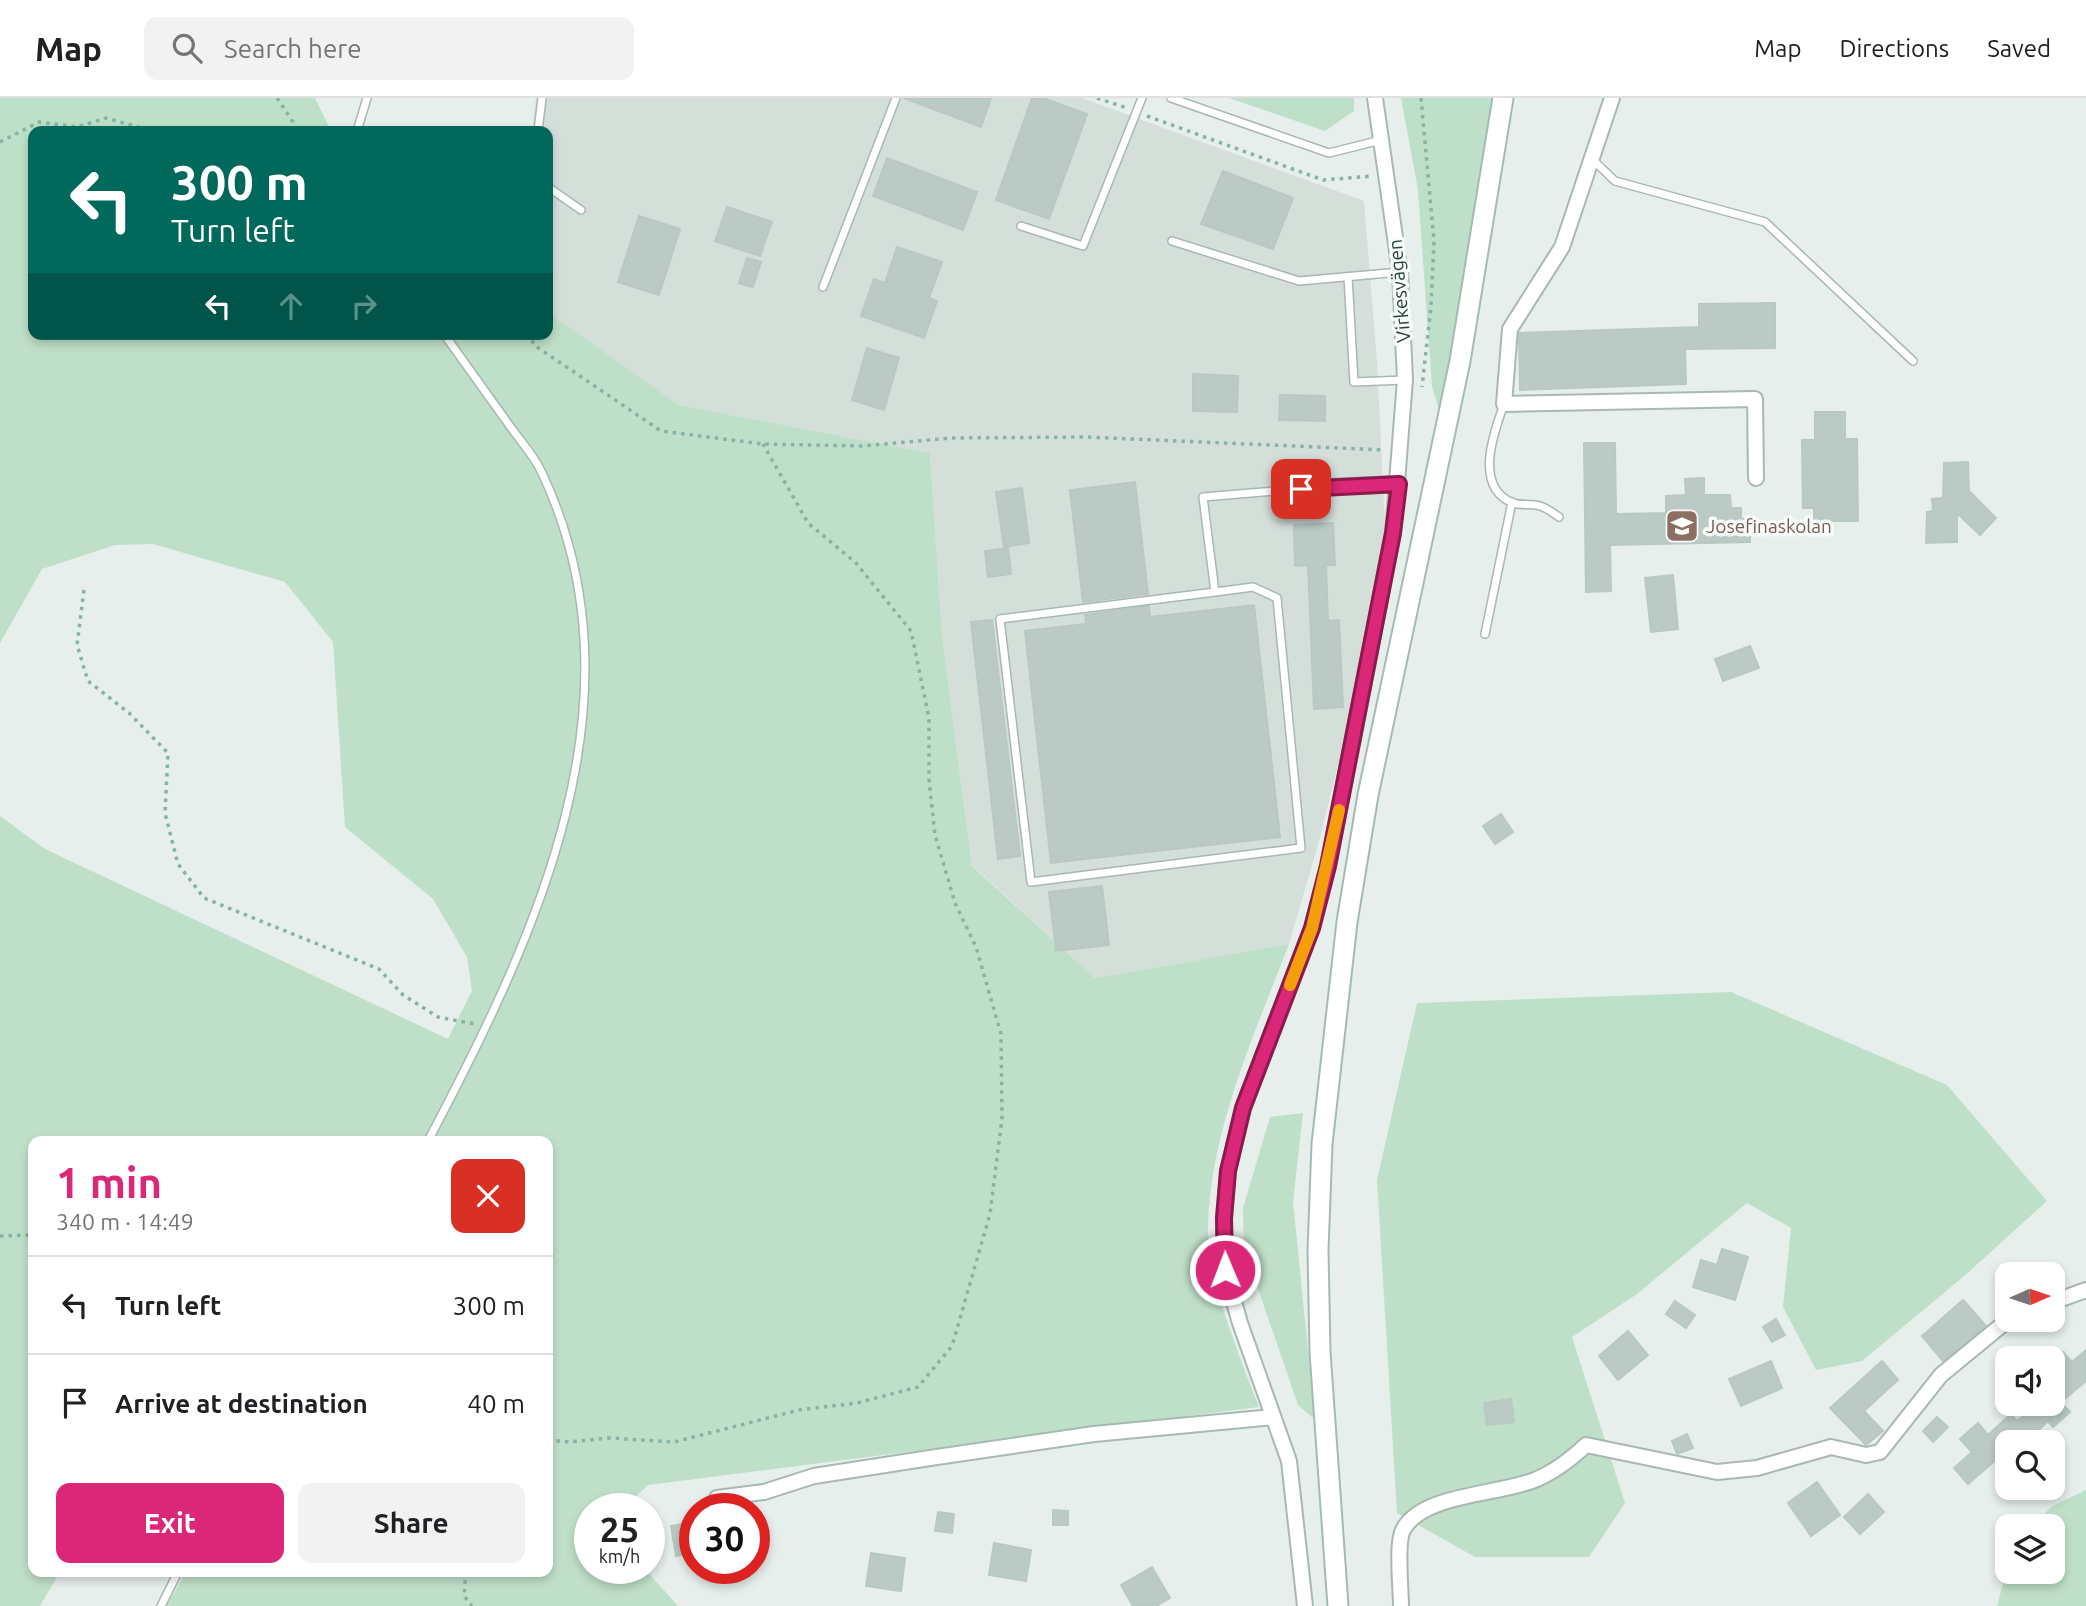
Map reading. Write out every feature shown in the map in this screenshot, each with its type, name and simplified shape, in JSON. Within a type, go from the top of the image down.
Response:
[{"type":"main road","points":[[1338,1606],[1320,1352],[1318,1250],[1322,1144],[1348,922],[1368,795],[1460,362],[1503,98]]},
{"type":"street","name":"Virkesvägen","points":[[1305,1606],[1289,1461],[1240,1323],[1225,1270],[1224,1218],[1228,1171],[1243,1108],[1312,928],[1328,866],[1393,533],[1399,484],[1405,380],[1400,271],[1375,98]]},
{"type":"street","points":[[1612,98],[1562,247],[1510,329],[1504,404],[1755,399],[1756,478]]},
{"type":"street","points":[[1325,487],[1399,484]]},
{"type":"street","points":[[2065,1298],[2086,1290]]},
{"type":"street","points":[[1401,1606],[1402,1532],[1413,1517],[1438,1504],[1535,1480],[1566,1463],[1586,1445],[1717,1472],[1757,1468],[1832,1447],[1866,1455],[1880,1452],[1941,1375],[1995,1331]]},
{"type":"street","points":[[756,1493],[814,1476],[930,1458],[1094,1434],[1273,1417]]},
{"type":"lane","points":[[359,126],[367,98]]},
{"type":"lane","points":[[539,126],[542,98]]},
{"type":"lane","points":[[823,287],[896,98]]},
{"type":"lane","points":[[1021,226],[1083,246],[1142,98]]},
{"type":"lane","points":[[1171,98],[1329,153],[1381,140]]},
{"type":"lane","points":[[1591,159],[1615,181],[1765,222],[1913,361]]},
{"type":"lane","points":[[553,190],[581,210]]},
{"type":"lane","points":[[1172,241],[1300,282],[1400,271]]},
{"type":"lane","points":[[1348,277],[1354,382],[1405,380]]},
{"type":"lane","points":[[431,1136],[488,1027],[557,850],[576,776],[584,693],[581,609],[569,538],[541,470],[448,340]]},
{"type":"lane","points":[[1504,404],[1490,444],[1492,480],[1498,491],[1513,502],[1541,506],[1559,517]]},
{"type":"lane","points":[[1215,592],[1203,497],[1325,487]]},
{"type":"lane","points":[[1485,634],[1513,502]]},
{"type":"lane","points":[[1254,587],[1277,598],[1301,848],[1031,882],[1000,619],[1215,592],[1254,587]]},
{"type":"lane","points":[[161,1606],[176,1577]]},
{"type":"path","points":[[277,98],[294,126]]},
{"type":"path","points":[[1097,98],[1323,180],[1386,175]]},
{"type":"path","points":[[1421,98],[1434,241],[1432,306],[1422,388]]},
{"type":"path","points":[[80,126],[106,118],[134,126]]},
{"type":"path","points":[[31,126],[39,122],[69,126]]},
{"type":"path","points":[[0,142],[28,128]]},
{"type":"path","points":[[531,340],[537,347],[661,431],[763,444],[862,446],[951,438],[1086,437],[1401,451]]},
{"type":"path","points":[[553,1440],[569,1442],[610,1438],[674,1442],[735,1429],[799,1410],[857,1403],[918,1387],[952,1346],[990,1213],[1002,1118],[1000,1034],[976,947],[955,903],[935,835],[929,780],[929,718],[911,631],[856,563],[808,523],[763,444]]},
{"type":"path","points":[[84,590],[77,645],[88,681],[129,713],[168,753],[165,813],[178,864],[204,898],[379,969],[404,995],[438,1017],[488,1027]]},
{"type":"path","points":[[0,1236],[11,1233],[28,1235]]},
{"type":"path","points":[[466,1577],[464,1596],[472,1606]]},
{"type":"shaded area","points":[[536,98],[1082,98],[1364,201],[1377,362],[1385,526],[1351,711],[1320,838],[1289,944],[1095,978],[972,865],[942,635],[930,453],[679,405],[553,316],[553,126],[533,126]]},
{"type":"green space","points":[[0,98],[315,98],[329,126],[28,126],[28,340],[553,340],[553,316],[679,405],[930,453],[942,635],[972,866],[1095,978],[1289,944],[1231,1099],[1212,1179],[1208,1220],[1211,1270],[1259,1407],[648,1485],[640,1493],[574,1493],[574,1584],[658,1584],[678,1606],[166,1606],[183,1577],[553,1577],[553,1136],[28,1136],[28,1577],[57,1577],[40,1606],[0,1606],[0,816],[45,849],[448,1039],[472,991],[467,957],[433,899],[345,827],[333,642],[285,582],[153,544],[115,545],[42,569],[0,643]]},
{"type":"green space","points":[[1229,98],[1354,98],[1354,111],[1325,131]]},
{"type":"green space","points":[[1401,98],[1492,98],[1441,416],[1432,387],[1418,190]]},
{"type":"green space","points":[[1731,992],[1947,1085],[2047,1201],[1962,1278],[1862,1361],[1816,1370],[1783,1307],[1791,1228],[1747,1203],[1637,1294],[1572,1337],[1625,1503],[1589,1557],[1475,1557],[1397,1513],[1377,1180],[1417,1003]]},
{"type":"green space","points":[[1303,1113],[1293,1201],[1315,1420],[1298,1405],[1244,1248],[1243,1208],[1270,1117]]},
{"type":"green space","points":[[2086,1490],[2086,1606],[1997,1606],[2003,1584],[2065,1584],[2065,1514],[2044,1514],[2051,1507]]},
{"type":"building","points":[[904,98],[991,98],[981,127]]},
{"type":"building","points":[[1032,98],[1043,98],[1087,114],[1049,219],[996,200]]},
{"type":"building","points":[[887,158],[977,192],[963,230],[873,196]]},
{"type":"building","points":[[1223,171],[1293,198],[1273,249],[1201,224]]},
{"type":"building","points":[[727,207],[772,222],[760,256],[715,241]]},
{"type":"building","points":[[639,216],[680,229],[659,295],[618,282]]},
{"type":"building","points":[[897,247],[942,262],[929,298],[937,301],[924,338],[861,316],[874,279],[885,283]]},
{"type":"building","points":[[747,258],[761,262],[753,287],[739,283]]},
{"type":"building","points":[[1775,303],[1775,348],[1685,349],[1686,384],[1520,390],[1519,333],[1699,327],[1699,304]]},
{"type":"building","points":[[867,348],[899,358],[884,410],[852,400]]},
{"type":"building","points":[[1193,374],[1238,376],[1237,412],[1193,411]]},
{"type":"building","points":[[1280,395],[1325,396],[1325,421],[1279,420]]},
{"type":"building","points":[[1815,412],[1845,412],[1845,439],[1857,439],[1858,521],[1814,521],[1814,508],[1803,508],[1802,440],[1815,440]]},
{"type":"building","points":[[1584,443],[1615,443],[1616,514],[1666,513],[1666,496],[1686,495],[1685,479],[1704,478],[1704,495],[1730,495],[1731,508],[1741,508],[1741,519],[1750,519],[1750,542],[1610,545],[1611,591],[1586,592]]},
{"type":"building","points":[[1968,462],[1969,491],[1996,518],[1980,535],[1957,513],[1957,542],[1926,543],[1927,512],[1933,511],[1932,499],[1943,498],[1944,463]]},
{"type":"building","points":[[1135,482],[1148,594],[1083,602],[1070,490]]},
{"type":"building","points":[[1022,488],[1029,543],[1004,547],[996,492]]},
{"type":"building","points":[[1333,523],[1335,565],[1326,565],[1328,621],[1339,620],[1343,707],[1314,709],[1308,565],[1295,566],[1294,525]]},
{"type":"building","points":[[1008,548],[1011,574],[988,577],[985,551]]},
{"type":"building","points":[[1673,575],[1678,629],[1651,632],[1645,578]]},
{"type":"building","points":[[1254,605],[1280,837],[1051,863],[1025,631],[1086,624],[1085,615],[1149,606],[1150,617]]},
{"type":"building","points":[[992,620],[1020,856],[998,859],[971,622]]},
{"type":"building","points":[[1750,646],[1759,668],[1723,681],[1715,659]]},
{"type":"building","points":[[1501,814],[1513,832],[1495,844],[1483,826]]},
{"type":"building","points":[[1102,886],[1109,945],[1056,951],[1049,892]]},
{"type":"building","points":[[1722,1249],[1748,1257],[1735,1300],[1693,1287],[1701,1260],[1717,1265]]},
{"type":"building","points":[[1963,1300],[1986,1326],[1943,1361],[1922,1336]]},
{"type":"building","points":[[1675,1301],[1695,1315],[1686,1328],[1666,1314]]},
{"type":"building","points":[[1776,1319],[1785,1335],[1772,1342],[1763,1327]]},
{"type":"building","points":[[1628,1331],[1648,1355],[1618,1380],[1599,1356]]},
{"type":"building","points":[[2086,1350],[2086,1381],[2065,1399],[2065,1354],[2072,1362]]},
{"type":"building","points":[[1771,1361],[1782,1388],[1741,1406],[1729,1379]]},
{"type":"building","points":[[1882,1361],[1898,1380],[1864,1411],[1883,1431],[1866,1445],[1830,1408]]},
{"type":"building","points":[[1511,1399],[1514,1422],[1487,1425],[1484,1403]]},
{"type":"building","points":[[2065,1406],[2070,1412],[2053,1427],[2048,1421],[2039,1430],[1995,1430],[1995,1460],[1968,1484],[1954,1468],[1972,1452],[1960,1439],[1978,1423],[1988,1435],[2009,1416],[2017,1421],[2023,1416],[2065,1416]]},
{"type":"building","points":[[1937,1417],[1948,1427],[1933,1442],[1923,1431]]},
{"type":"building","points":[[1687,1434],[1693,1448],[1677,1454],[1672,1441]]},
{"type":"building","points":[[1817,1482],[1840,1515],[1811,1536],[1788,1503]]},
{"type":"building","points":[[1868,1494],[1884,1512],[1860,1534],[1844,1517]]},
{"type":"building","points":[[1053,1510],[1068,1511],[1068,1525],[1053,1525]]},
{"type":"building","points":[[938,1512],[954,1514],[952,1533],[935,1531]]},
{"type":"building","points":[[679,1525],[679,1555],[676,1556],[671,1526]]},
{"type":"building","points":[[994,1543],[1031,1550],[1026,1581],[989,1575]]},
{"type":"building","points":[[871,1553],[905,1558],[901,1591],[866,1586]]},
{"type":"building","points":[[1152,1567],[1170,1598],[1156,1606],[1133,1606],[1121,1585]]},
{"type":"slow traffic","points":[[1290,985],[1312,928],[1339,810]]},
{"type":"place","name":"Josefinaskolan","points":[[1682,526]]},
{"type":"route","points":[[1225,1270],[1224,1218],[1228,1171],[1243,1108],[1312,928],[1328,866],[1393,533],[1399,484],[1370,488],[1301,489]]}]
